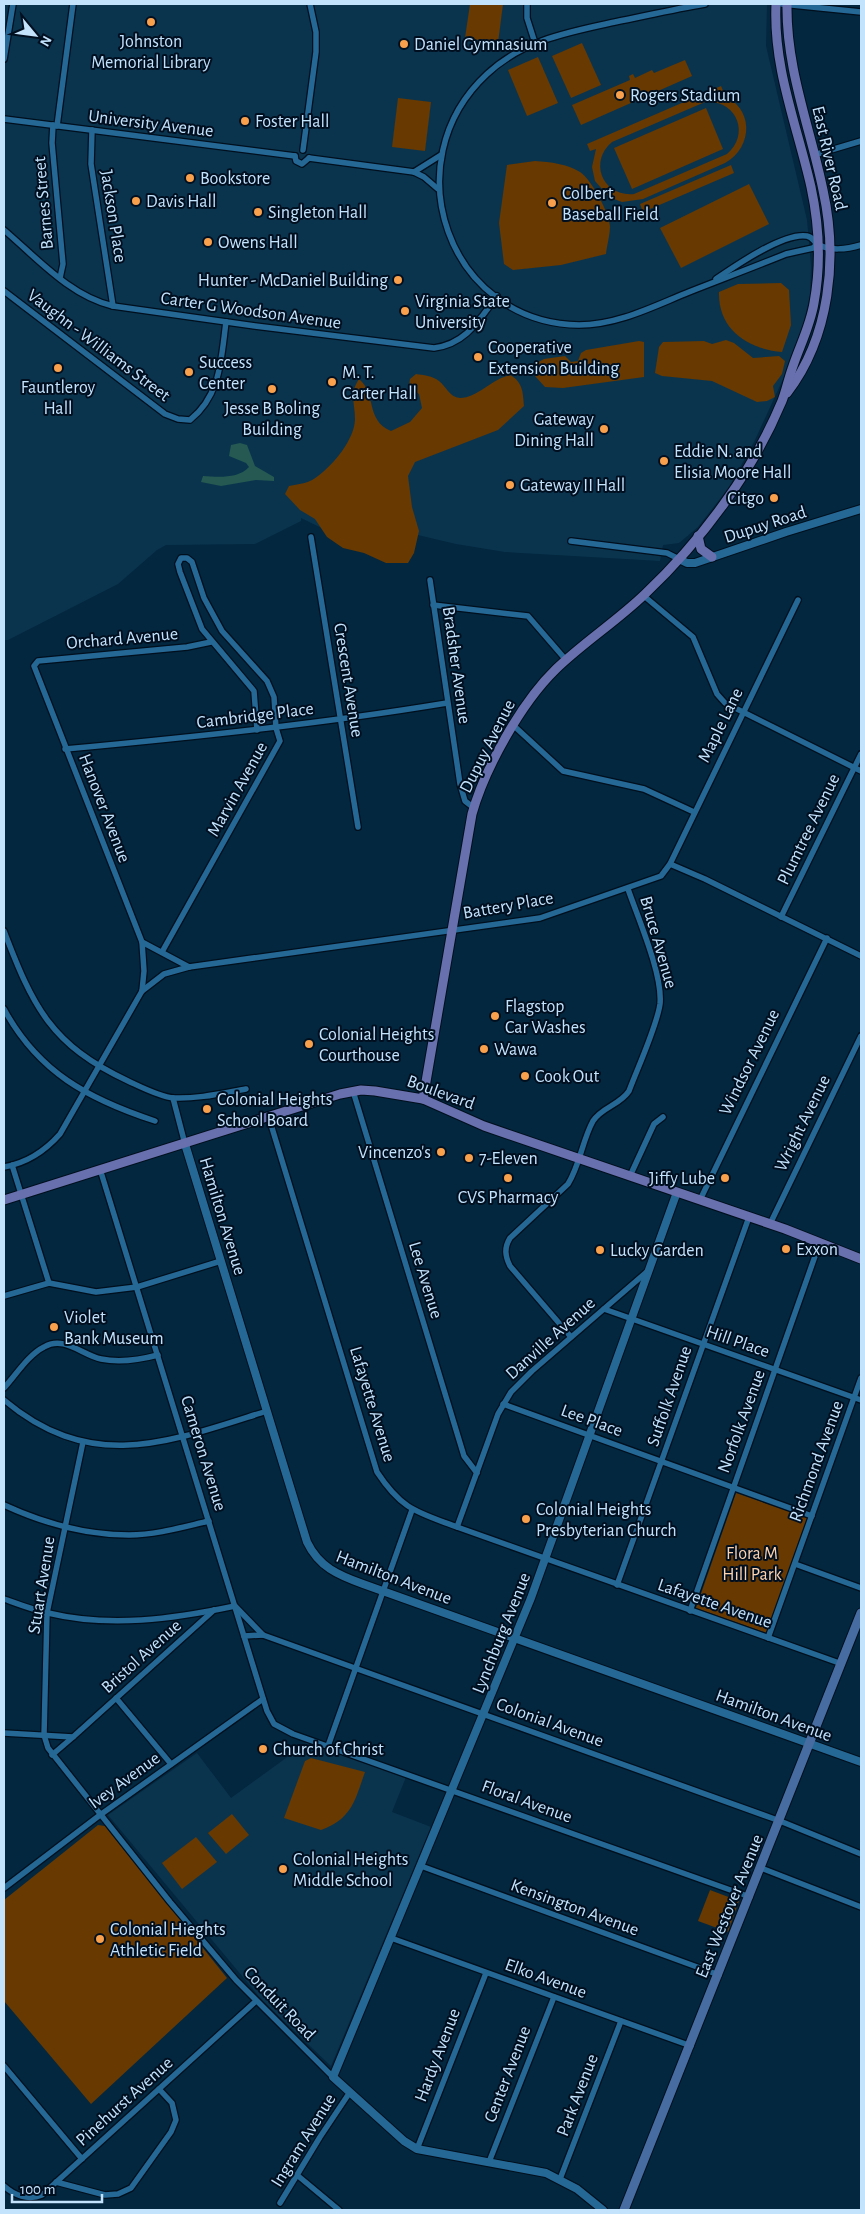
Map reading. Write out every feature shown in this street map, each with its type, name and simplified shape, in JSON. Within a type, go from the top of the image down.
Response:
[{"type":"main road","name":"East River Road","points":[[678,559],[698,536],[742,476],[783,399],[812,315],[817,284],[817,244],[811,189],[780,68],[776,34],[776,4]]},
{"type":"main road","name":"East River Road","points":[[783,399],[803,373],[818,336],[826,304],[829,247],[827,213],[790,61],[787,4]]},
{"type":"main road","points":[[698,536],[701,549],[712,557]]},
{"type":"main road","name":"Dupuy Avenue","points":[[423,1099],[451,930],[474,808],[483,784],[513,725],[534,693],[566,660],[644,596],[678,559]]},
{"type":"main road","name":"Boulevard","points":[[4,1200],[353,1091],[391,1092],[423,1099],[484,1126],[770,1224],[861,1259]]},
{"type":"main road","name":"East Westover Avenue","points":[[624,2210],[811,1744],[861,1613]]},
{"type":"main road","points":[[630,2210],[635,2186]]},
{"type":"street","points":[[4,59],[13,4]]},
{"type":"street","name":"Barnes Street","points":[[60,278],[63,264],[52,143],[73,4]]},
{"type":"street","points":[[303,150],[316,52],[316,32],[310,4]]},
{"type":"street","points":[[527,4],[526,18],[535,43]]},
{"type":"street","points":[[705,4],[560,34],[535,43],[500,63],[472,90],[455,116],[441,155],[439,170],[438,189],[444,224],[454,248],[474,275],[497,296],[538,318],[565,324],[592,324],[624,318],[786,254],[812,248],[817,244]]},
{"type":"street","points":[[782,4],[861,12]]},
{"type":"street","name":"University Avenue","points":[[4,119],[295,156],[296,162],[302,164],[309,158],[414,172],[424,177],[438,189]]},
{"type":"street","name":"Jackson Place","points":[[92,130],[91,164],[113,306]]},
{"type":"street","points":[[814,155],[861,141]]},
{"type":"street","points":[[295,156],[298,151],[303,150]]},
{"type":"street","points":[[303,150],[308,153],[309,158]]},
{"type":"street","points":[[414,172],[441,155]]},
{"type":"street","name":"Carter G Woodson Avenue","points":[[4,230],[84,296],[113,306],[226,322],[434,348],[452,344],[467,335],[497,296]]},
{"type":"street","points":[[710,284],[749,257],[779,243],[801,236],[810,237],[817,244],[841,250],[861,245]]},
{"type":"street","name":"Vaughn - Williams Street","points":[[4,291],[165,414],[178,419],[190,420],[212,396],[218,382],[226,322]]},
{"type":"street","name":"Dupuy Road","points":[[678,559],[690,563],[861,510]]},
{"type":"street","name":"Crescent Avenue","points":[[311,538],[358,827]]},
{"type":"street","points":[[571,541],[667,553],[678,559]]},
{"type":"street","name":"Marvin Avenue","points":[[162,952],[279,746],[280,736],[276,728],[274,697],[268,681],[222,631],[204,598],[192,562],[184,558],[178,564],[196,616],[211,642],[254,691],[257,730]]},
{"type":"street","name":"Bradsher Avenue","points":[[430,580],[447,703],[463,796],[468,804],[474,808]]},
{"type":"street","points":[[644,596],[693,637],[717,694],[725,703],[861,771]]},
{"type":"street","name":"Maple Lane","points":[[670,864],[798,600]]},
{"type":"street","points":[[433,605],[528,616],[566,660]]},
{"type":"street","name":"Orchard Avenue","points":[[36,663],[187,647],[211,642]]},
{"type":"street","name":"Hanover Avenue","points":[[36,663],[34,669],[142,942]]},
{"type":"street","name":"Cambridge Place","points":[[65,748],[276,728],[447,703]]},
{"type":"street","points":[[513,725],[563,771],[644,789],[694,812]]},
{"type":"street","name":"Plumtree Avenue","points":[[781,917],[861,754]]},
{"type":"street","points":[[670,864],[861,956]]},
{"type":"street","name":"Battery Place","points":[[189,966],[547,917],[661,876],[670,864]]},
{"type":"street","name":"Bruce Avenue","points":[[571,1337],[510,1266],[505,1254],[505,1248],[510,1238],[563,1191],[574,1175],[594,1121],[602,1111],[621,1100],[629,1091],[660,1005],[656,972],[628,889]]},
{"type":"street","points":[[4,931],[23,983],[39,1011],[65,1042],[98,1067],[137,1085],[173,1098],[220,1094],[246,1089]]},
{"type":"street","name":"Windsor Avenue","points":[[700,1200],[827,938]]},
{"type":"street","points":[[142,942],[189,966]]},
{"type":"street","points":[[142,942],[144,954],[142,991]]},
{"type":"street","points":[[4,1167],[32,1157],[52,1142],[84,1092],[142,991],[164,974],[189,966]]},
{"type":"street","points":[[4,1009],[12,1023],[47,1066],[84,1092],[106,1103],[155,1121]]},
{"type":"street","name":"Wright Avenue","points":[[770,1224],[861,1036]]},
{"type":"street","name":"Lee Avenue","points":[[353,1091],[464,1456],[477,1473]]},
{"type":"street","name":"Hamilton Avenue","points":[[173,1098],[185,1144],[267,1411],[312,1552],[318,1560],[333,1572],[382,1591],[861,1762]]},
{"type":"street","points":[[630,1176],[654,1124],[663,1117]]},
{"type":"street","name":"Lafayette Avenue","points":[[269,1118],[377,1472],[391,1494],[412,1510],[546,1560],[842,1664]]},
{"type":"street","points":[[12,1165],[49,1283]]},
{"type":"street","name":"Cameron Avenue","points":[[100,1170],[264,1698],[274,1724],[293,1734]]},
{"type":"street","name":"Lynchburg Avenue","points":[[333,2077],[485,1714],[546,1560],[677,1192]]},
{"type":"street","name":"Suffolk Avenue","points":[[617,1585],[749,1217]]},
{"type":"street","name":"Norfolk Avenue","points":[[690,1611],[820,1242]]},
{"type":"street","points":[[4,1296],[49,1283],[96,1292],[136,1286],[221,1261]]},
{"type":"street","name":"Danville Avenue","points":[[458,1527],[503,1404],[519,1383],[650,1269]]},
{"type":"street","name":"Hill Place","points":[[604,1309],[861,1400]]},
{"type":"street","points":[[4,1388],[37,1352],[50,1344],[62,1343],[89,1355],[116,1361],[138,1360],[158,1355]]},
{"type":"street","name":"Richmond Avenue","points":[[768,1638],[861,1378]]},
{"type":"street","points":[[4,1400],[49,1431],[83,1442],[124,1446],[143,1446],[183,1437],[267,1411]]},
{"type":"street","name":"Lee Place","points":[[503,1404],[812,1516]]},
{"type":"street","name":"Stuart Avenue","points":[[44,1735],[47,1613],[83,1442]]},
{"type":"street","points":[[4,1505],[30,1517],[65,1528],[130,1535],[166,1531],[209,1521]]},
{"type":"street","points":[[328,1746],[354,1668],[412,1510]]},
{"type":"street","points":[[795,1564],[861,1588]]},
{"type":"street","points":[[4,1599],[47,1613],[88,1620],[134,1621],[235,1606]]},
{"type":"street","name":"Colonial Avenue","points":[[235,1606],[263,1635],[780,1821],[861,1854]]},
{"type":"street","name":"Bristol Avenue","points":[[52,1755],[214,1610]]},
{"type":"street","points":[[244,1636],[263,1635]]},
{"type":"street","points":[[116,1698],[171,1764]]},
{"type":"street","name":"Ivey Avenue","points":[[5,1885],[264,1698]]},
{"type":"street","points":[[4,1733],[73,1737]]},
{"type":"street","name":"Floral Avenue","points":[[293,1734],[750,1897]]},
{"type":"street","name":"Conduit Road","points":[[44,1735],[52,1755],[170,1902],[256,2001],[333,2077],[404,2142],[417,2149],[530,2169],[560,2179],[587,2196],[603,2210]]},
{"type":"street","name":"Kensington Avenue","points":[[421,1866],[719,1975]]},
{"type":"street","points":[[761,1868],[861,1907]]},
{"type":"street","name":"Elko Avenue","points":[[391,1938],[691,2046]]},
{"type":"street","name":"Hardy Avenue","points":[[417,2149],[486,1973]]},
{"type":"street","name":"Center Avenue","points":[[489,2162],[554,1997]]},
{"type":"street","name":"Pinehurst Avenue","points":[[4,2186],[18,2196],[32,2198],[42,2195],[256,2001]]},
{"type":"street","name":"Park Avenue","points":[[560,2179],[621,2021]]},
{"type":"street","points":[[4,2066],[82,2159]]},
{"type":"street","points":[[56,2182],[105,2194],[118,2194],[131,2188],[171,2132],[176,2120],[172,2103],[159,2089]]},
{"type":"street","name":"Ingram Avenue","points":[[280,2203],[350,2092]]},
{"type":"street","points":[[297,2175],[339,2210]]},
{"type":"shaded area","name":"Virginia State University","points":[[4,4],[767,4],[766,46],[807,220],[811,266],[810,296],[803,325],[789,366],[754,442],[729,487],[698,527],[679,543],[663,545],[660,561],[505,552],[456,544],[405,532],[344,539],[301,518],[301,521],[255,544],[166,545],[157,550],[118,584],[8,640],[4,640]]},
{"type":"shaded area","points":[[240,443],[247,445],[255,466],[274,477],[274,481],[256,480],[221,486],[201,482],[203,476],[221,477],[234,475],[249,467],[246,463],[229,456],[231,445]]},
{"type":"shaded area","name":"Colonial Heights Middle School","points":[[308,1742],[406,1777],[392,1812],[431,1827],[331,2066],[262,2000],[108,1815],[197,1753],[231,1798]]},
{"type":"green space","points":[[470,4],[503,4],[498,43],[465,38]]},
{"type":"green space","points":[[582,43],[601,85],[571,98],[552,56]]},
{"type":"green space","points":[[538,57],[558,103],[527,116],[508,70]]},
{"type":"green space","name":"Rogers Stadium","points":[[685,60],[692,76],[581,125],[572,105],[630,80],[629,76],[633,74],[635,78],[652,70],[654,73]]},
{"type":"green space","points":[[721,86],[724,93],[721,95],[732,100],[740,108],[746,127],[741,147],[735,156],[725,163],[643,199],[622,202],[609,197],[595,181],[592,167],[596,149],[590,151],[587,144]],"holes":[[[705,102],[725,106],[732,112],[737,119],[739,128],[734,146],[727,154],[634,194],[614,190],[602,177],[601,159],[605,150],[612,142]]]},
{"type":"green space","points":[[398,98],[431,102],[425,151],[392,147]]},
{"type":"green space","points":[[706,108],[723,149],[632,189],[614,148]]},
{"type":"green space","name":"Colbert Baseball Field","points":[[535,161],[570,167],[580,172],[590,182],[609,220],[610,229],[606,254],[561,265],[513,270],[504,264],[499,223],[507,165]]},
{"type":"green space","points":[[731,165],[734,173],[643,212],[640,204]]},
{"type":"green space","points":[[749,184],[769,224],[681,268],[660,228]]},
{"type":"green space","points":[[781,283],[789,290],[791,325],[782,352],[758,347],[737,335],[724,317],[720,305],[719,292],[738,284]]},
{"type":"green space","points":[[726,340],[734,343],[753,358],[779,356],[785,361],[782,374],[773,386],[775,397],[767,401],[757,402],[712,381],[662,376],[655,373],[659,347],[663,342],[704,341],[712,344]]},
{"type":"green space","points":[[639,341],[644,342],[644,377],[563,388],[545,387],[535,376],[533,365],[544,359],[565,356],[571,362],[578,361],[581,353],[586,350]]},
{"type":"green space","points":[[416,374],[437,379],[450,394],[460,398],[479,392],[497,380],[510,375],[520,384],[523,392],[524,406],[498,430],[415,462],[408,476],[412,507],[419,531],[414,553],[408,563],[386,563],[364,553],[343,548],[327,537],[315,519],[300,510],[285,494],[289,486],[308,482],[315,478],[342,451],[354,427],[353,394],[359,379],[368,392],[374,414],[383,426],[391,431],[410,422],[422,408],[419,394],[409,387],[410,379]]},
{"type":"green space","name":"Flora M Hill Park","points":[[736,1493],[808,1518],[767,1633],[696,1608]]},
{"type":"green space","points":[[311,1758],[365,1772],[355,1800],[346,1814],[340,1820],[321,1830],[284,1818],[305,1761]]},
{"type":"green space","points":[[232,1814],[249,1835],[226,1854],[208,1833]]},
{"type":"green space","name":"Colonial Hieghts Athletic Field","points":[[98,1825],[105,1826],[227,1978],[91,2104],[4,2001],[4,1900]]},
{"type":"green space","points":[[196,1837],[217,1862],[182,1889],[162,1863]]},
{"type":"green space","points":[[710,1890],[739,1901],[728,1932],[698,1921]]},
{"type":"place","name":"Johnston Memorial Library","points":[[151,22]]},
{"type":"place","name":"Daniel Gymnasium","points":[[404,44]]},
{"type":"place","name":"Rogers Stadium","points":[[620,95]]},
{"type":"place","name":"Foster Hall","points":[[245,121]]},
{"type":"place","name":"Bookstore","points":[[190,178]]},
{"type":"place","name":"Davis Hall","points":[[136,201]]},
{"type":"place","name":"Colbert Baseball Field","points":[[552,203]]},
{"type":"place","name":"Singleton Hall","points":[[258,212]]},
{"type":"place","name":"Owens Hall","points":[[208,242]]},
{"type":"place","name":"Hunter - McDaniel Building","points":[[398,280]]},
{"type":"place","name":"Virginia State University","points":[[405,311]]},
{"type":"place","name":"Cooperative Extension Building","points":[[478,357]]},
{"type":"place","name":"Fauntleroy Hall","points":[[58,368]]},
{"type":"place","name":"Success Center","points":[[189,372]]},
{"type":"place","name":"M. T. Carter Hall","points":[[332,382]]},
{"type":"place","name":"Jesse B Boling Building","points":[[272,389]]},
{"type":"place","name":"Gateway Dining Hall","points":[[604,429]]},
{"type":"place","name":"Eddie N. and Elisia Moore Hall","points":[[664,461]]},
{"type":"place","name":"Gateway II Hall","points":[[510,485]]},
{"type":"place","name":"Citgo","points":[[774,498]]},
{"type":"place","name":"Flagstop Car Washes","points":[[495,1016]]},
{"type":"place","name":"Colonial Heights Courthouse","points":[[309,1044]]},
{"type":"place","name":"Wawa","points":[[484,1049]]},
{"type":"place","name":"Cook Out","points":[[525,1076]]},
{"type":"place","name":"Colonial Heights School Board","points":[[207,1109]]},
{"type":"place","name":"Vincenzo's","points":[[441,1152]]},
{"type":"place","name":"7-Eleven","points":[[469,1158]]},
{"type":"place","name":"CVS Pharmacy","points":[[508,1178]]},
{"type":"place","name":"Jiffy Lube","points":[[725,1178]]},
{"type":"place","name":"Exxon","points":[[786,1249]]},
{"type":"place","name":"Lucky Garden","points":[[600,1250]]},
{"type":"place","name":"Violet Bank Museum","points":[[54,1327]]},
{"type":"place","name":"Colonial Heights Presbyterian Church","points":[[526,1519]]},
{"type":"place","name":"Church of Christ","points":[[263,1749]]},
{"type":"place","name":"Colonial Heights Middle School","points":[[283,1869]]},
{"type":"place","name":"Colonial Hieghts Athletic Field","points":[[100,1939]]}]
